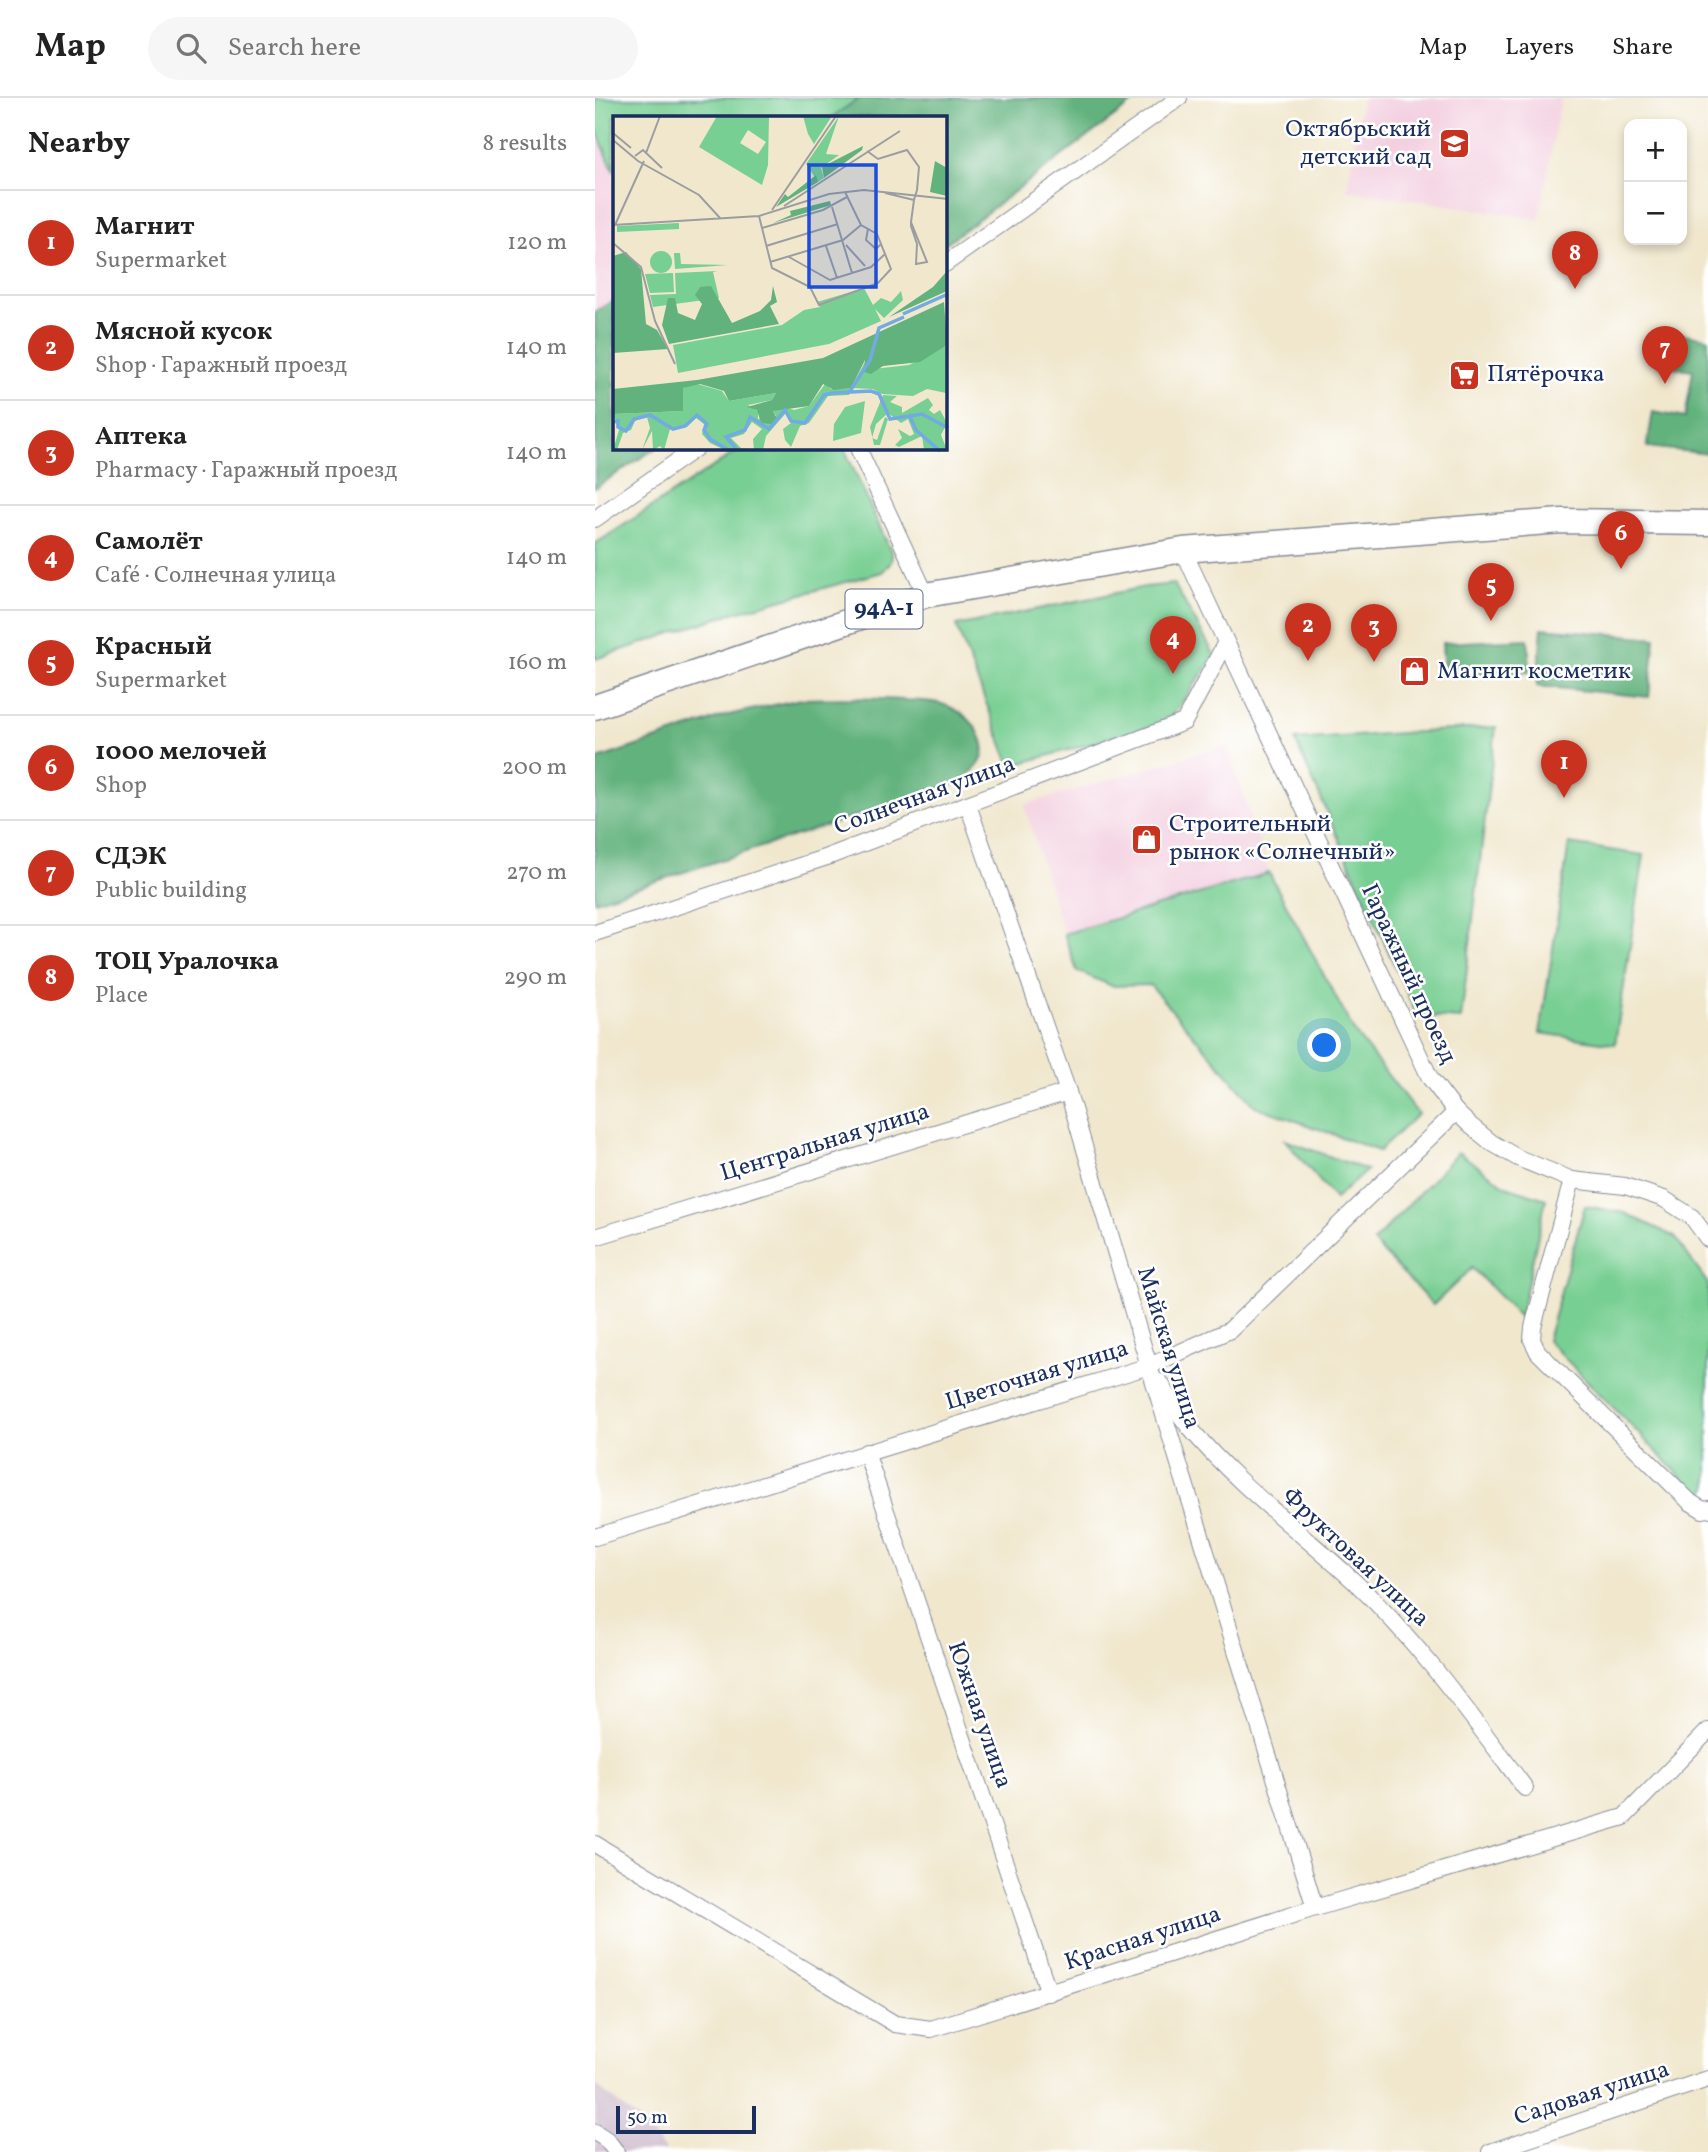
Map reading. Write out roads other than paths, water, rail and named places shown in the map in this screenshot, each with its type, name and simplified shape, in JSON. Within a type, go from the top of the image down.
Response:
[{"type":"main road","name":"94А-1","points":[[595,707],[926,595],[1183,550],[1562,521],[1708,523]]},
{"type":"street","points":[[947,263],[1179,98]]},
{"type":"street","points":[[595,519],[693,450]]},
{"type":"street","points":[[859,450],[926,595]]},
{"type":"street","name":"Гаражный проезд","points":[[1183,550],[1430,1078],[1456,1112],[1492,1143],[1572,1180],[1625,1186],[1664,1199],[1692,1217],[1708,1239]]},
{"type":"street","name":"Солнечная улица","points":[[595,933],[827,857],[1184,722],[1225,644]]},
{"type":"street","name":"Майская улица","points":[[968,804],[1068,1093],[1315,1908]]},
{"type":"street","name":"Центральная улица","points":[[595,1237],[1068,1093]]},
{"type":"street","name":"Цветочная улица","points":[[595,1537],[1149,1366],[1230,1329],[1456,1112]]},
{"type":"street","points":[[1572,1180],[1533,1327],[1532,1340],[1538,1352],[1690,1502],[1703,1510],[1708,1509]]},
{"type":"street","name":"Фруктовая улица","points":[[1149,1366],[1188,1425],[1227,1468],[1355,1583],[1405,1633],[1446,1682],[1525,1788]]},
{"type":"street","name":"Южная улица","points":[[866,1452],[1049,1993]]},
{"type":"street","name":"Красная улица","points":[[595,1844],[895,2024],[931,2029],[1315,1908],[1624,1816],[1708,1731]]},
{"type":"street","name":"Садовая улица","points":[[1490,2152],[1708,2080]]},
{"type":"street","points":[[595,2132],[607,2140],[616,2152]]},
{"type":"place","name":"Октябрьский детский сад","points":[[1454,144]]},
{"type":"place","name":"ТОЦ Уралочка","points":[[1575,289]]},
{"type":"place","name":"Пятёрочка","points":[[1464,375]]},
{"type":"place","name":"СДЭК","points":[[1665,384]]},
{"type":"place","name":"1000 мелочей","points":[[1621,569]]},
{"type":"place","name":"Красный","points":[[1491,621]]},
{"type":"place","name":"Мясной кусок","points":[[1308,661]]},
{"type":"place","name":"Аптека","points":[[1374,662]]},
{"type":"place","name":"Магнит косметик","points":[[1414,672]]},
{"type":"place","name":"Самолёт","points":[[1173,674]]},
{"type":"place","name":"Магнит","points":[[1564,798]]},
{"type":"place","name":"Строительный рынок «Солнечный»","points":[[1146,839]]}]
